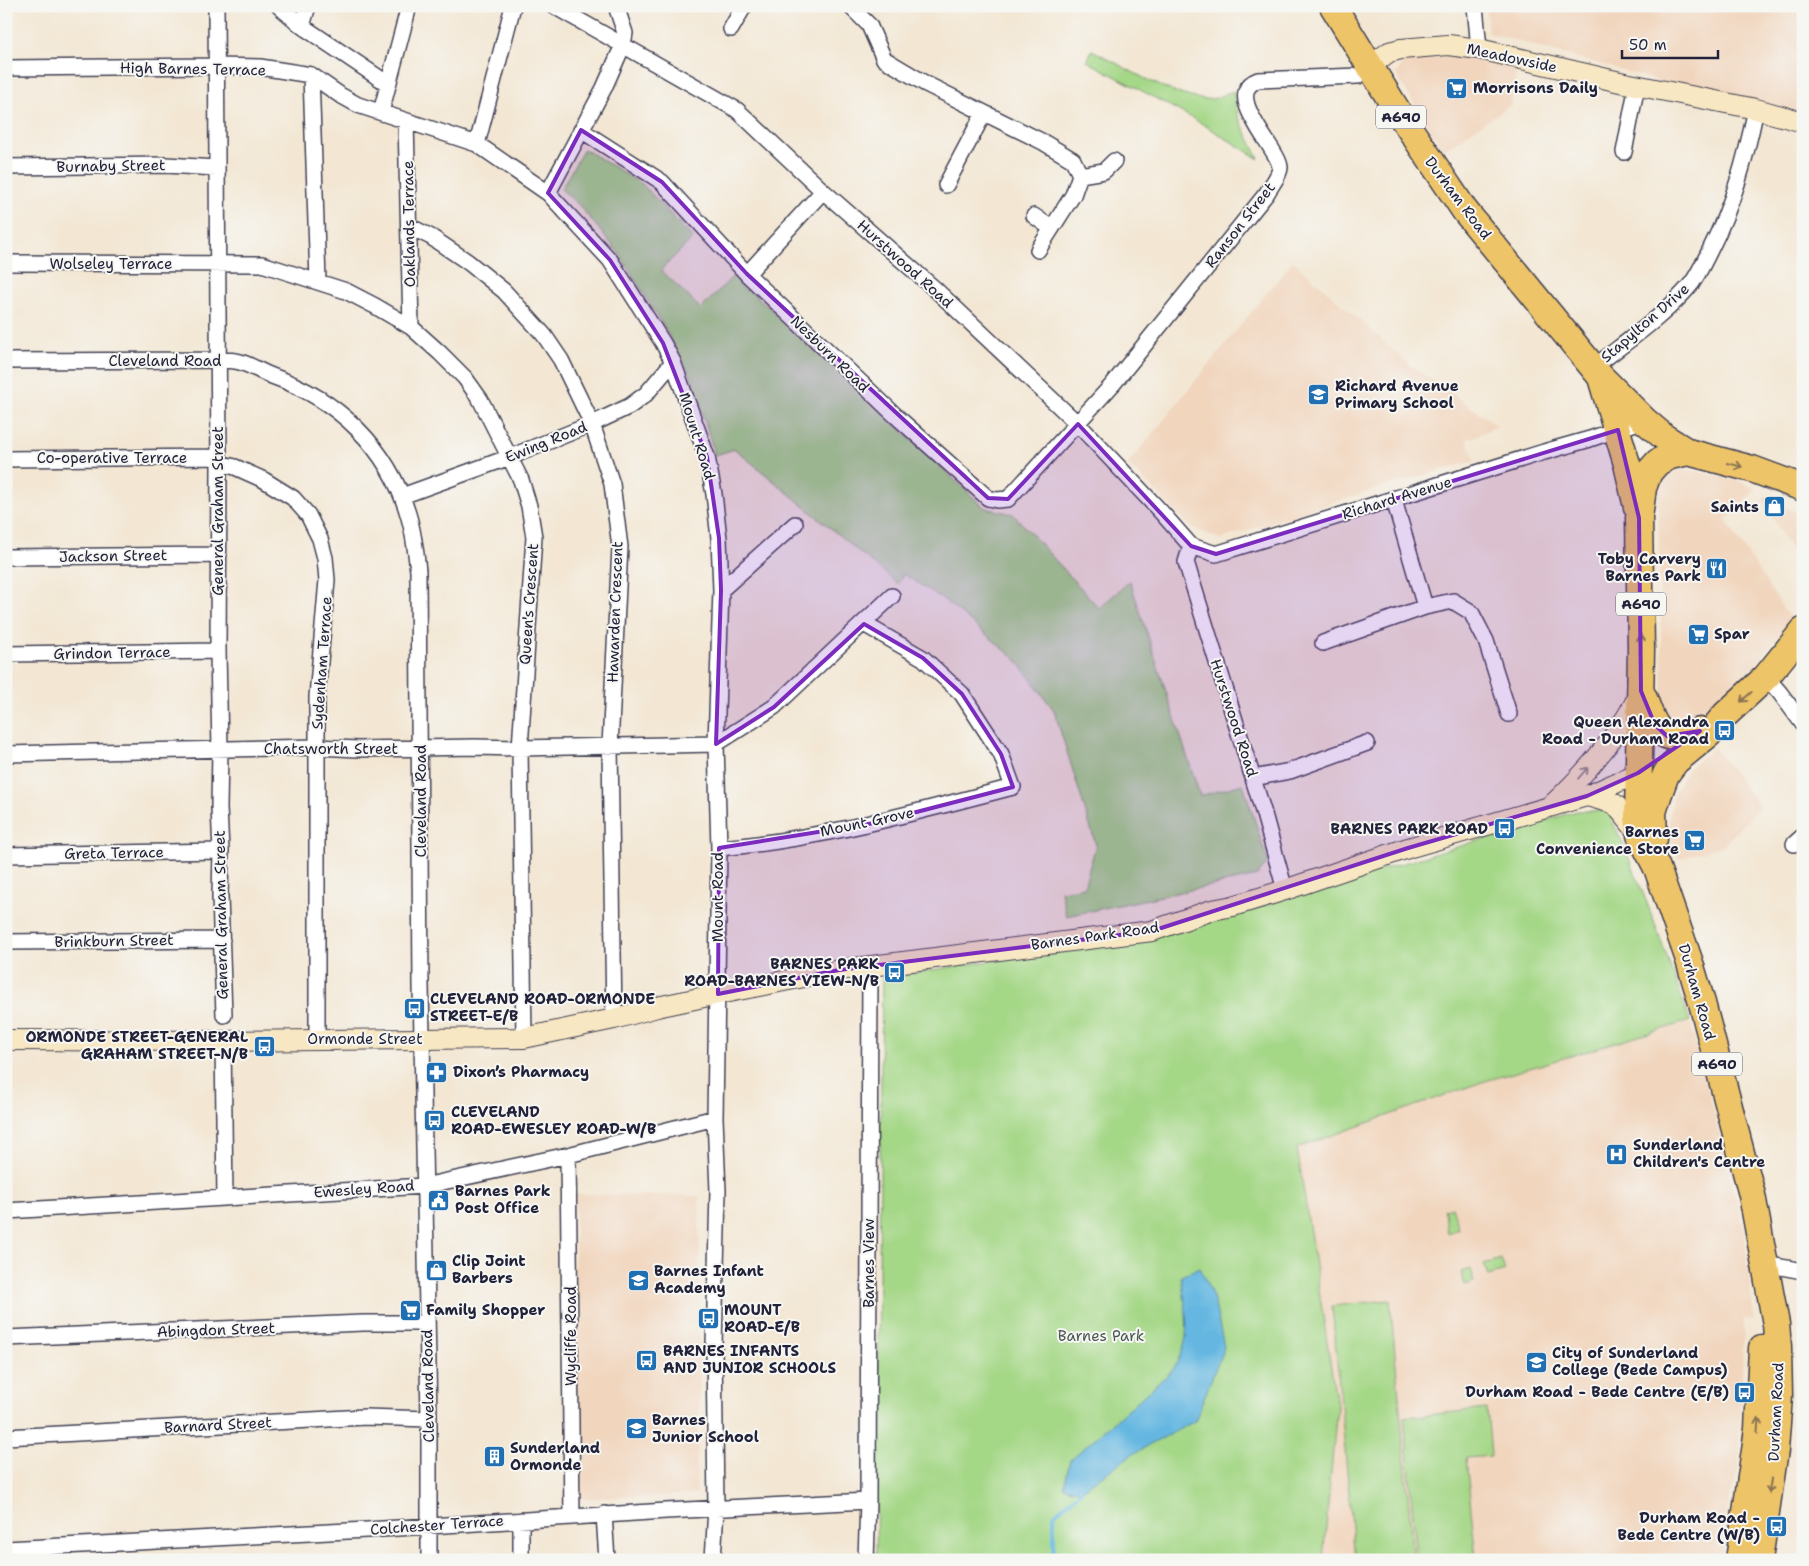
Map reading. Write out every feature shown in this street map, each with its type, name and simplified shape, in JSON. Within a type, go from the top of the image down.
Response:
[{"type":"highway","name":"Durham Road","points":[[1333,6],[1409,128],[1465,210],[1598,372],[1644,420],[1664,437],[1688,452],[1752,469],[1803,488]]},
{"type":"highway","name":"Durham Road","points":[[1598,372],[1618,430],[1639,518]]},
{"type":"highway","name":"Durham Road","points":[[1688,452],[1670,456],[1658,462],[1649,472],[1643,488],[1639,518],[1642,612],[1638,818],[1640,835],[1657,868],[1702,1004],[1752,1195],[1776,1324],[1779,1396],[1775,1450],[1759,1560]]},
{"type":"highway","name":"Durham Road","points":[[1657,868],[1653,835],[1654,812],[1666,774],[1676,761],[1709,734],[1725,715],[1766,677],[1803,631]]},
{"type":"highway","name":"Durham Road","points":[[1641,691],[1655,725],[1667,736],[1676,737],[1700,731]]},
{"type":"highway","name":"Durham Road","points":[[1638,773],[1725,715]]},
{"type":"highway","name":"Durham Road","points":[[1739,1560],[1758,1429],[1764,1264]]},
{"type":"street","name":"General Graham Street","points":[[216,6],[219,808],[224,1015]]},
{"type":"street","points":[[279,6],[302,26],[388,84]]},
{"type":"street","points":[[302,26],[308,6]]},
{"type":"street","points":[[381,112],[409,6]]},
{"type":"street","points":[[477,144],[513,6]]},
{"type":"street","name":"Hurstwood Road","points":[[554,6],[737,110],[823,191],[936,290],[1078,424],[1191,546],[1186,562],[1253,778],[1285,890]]},
{"type":"street","points":[[731,29],[744,6]]},
{"type":"street","points":[[850,6],[869,25],[884,59],[926,84],[1043,142],[1073,160],[1080,175],[1073,195],[1038,250]]},
{"type":"street","points":[[1475,6],[1480,49]]},
{"type":"street","points":[[548,193],[604,88],[623,45],[625,33],[618,13]]},
{"type":"street","name":"Meadowside","points":[[1370,66],[1389,52],[1401,49],[1448,45],[1480,49],[1637,85],[1756,109],[1803,122]]},
{"type":"street","name":"Ranson Street","points":[[1078,424],[1267,193],[1278,176],[1280,169],[1278,160],[1259,131],[1246,100],[1249,86],[1258,80],[1358,76],[1370,66]]},
{"type":"street","name":"High Barnes Terrace","points":[[6,68],[260,67],[311,75],[345,98],[358,104],[477,144],[548,193]]},
{"type":"street","points":[[311,75],[318,281]]},
{"type":"street","points":[[1624,152],[1637,85]]},
{"type":"street","name":"Stapylton Drive","points":[[1598,372],[1671,305],[1693,282],[1723,224],[1735,194],[1745,161],[1756,109]]},
{"type":"street","points":[[946,185],[984,113]]},
{"type":"street","name":"Oaklands Terrace","points":[[406,121],[411,327]]},
{"type":"street","name":"Nesburn Road","points":[[581,130],[662,182],[746,274],[896,416],[988,498],[997,500],[1008,499],[1078,424]]},
{"type":"street","points":[[1080,175],[1104,171],[1114,161]]},
{"type":"street","name":"Burnaby Street","points":[[6,167],[166,165],[216,168]]},
{"type":"street","points":[[746,274],[823,191]]},
{"type":"street","name":"Mount Road","points":[[548,193],[610,260],[673,362],[707,457],[714,494],[722,590],[716,744],[719,848],[715,1118],[718,1191],[714,1346],[716,1508],[713,1560]]},
{"type":"street","points":[[1034,216],[1051,228]]},
{"type":"street","name":"Hawarden Crescent","points":[[409,226],[431,237],[468,262],[504,291],[544,335],[561,360],[592,424],[612,484],[620,547],[610,746],[614,1020]]},
{"type":"street","name":"Wolseley Terrace","points":[[6,263],[167,265],[217,263]]},
{"type":"street","name":"Queen's Crescent","points":[[217,263],[262,264],[318,281],[346,291],[411,327],[451,363],[480,399],[520,480],[529,506],[534,537],[520,748],[524,1038]]},
{"type":"street","name":"Cleveland Road","points":[[6,361],[218,360],[240,362],[257,371],[292,384],[326,402],[350,421],[365,436],[391,473],[402,496],[414,536],[418,571],[424,1186],[429,1419],[429,1560]]},
{"type":"street","name":"Ewing Road","points":[[402,496],[510,457],[592,424],[630,406],[646,394],[673,362]]},
{"type":"street","name":"Richard Avenue","points":[[1191,546],[1216,554],[1618,430],[1644,420]]},
{"type":"street","name":"Co-operative Terrace","points":[[6,459],[219,460]]},
{"type":"street","name":"Sydenham Terrace","points":[[219,460],[286,493],[301,506],[320,539],[325,558],[327,580],[317,697],[317,1039]]},
{"type":"street","points":[[1394,500],[1425,607]]},
{"type":"street","points":[[722,590],[795,524]]},
{"type":"street","name":"Jackson Street","points":[[6,558],[219,555]]},
{"type":"street","points":[[716,744],[774,707],[892,596]]},
{"type":"street","points":[[1323,644],[1425,607],[1453,601],[1471,612],[1486,641],[1509,714]]},
{"type":"street","name":"Mount Grove","points":[[719,848],[750,846],[874,823],[1013,787],[1001,754],[962,694],[923,658],[864,624]]},
{"type":"street","name":"Grindon Terrace","points":[[6,654],[218,651]]},
{"type":"street","points":[[1766,677],[1803,724]]},
{"type":"street","name":"Barnes Park Road","points":[[1549,808],[1572,786],[1614,738],[1641,691]]},
{"type":"street","points":[[1253,778],[1290,771],[1367,742]]},
{"type":"street","name":"Chatsworth Street","points":[[6,754],[317,747],[358,749],[520,748],[716,744]]},
{"type":"street","name":"Barnes Park Road","points":[[718,994],[784,980],[870,966],[1152,931],[1212,910],[1233,906],[1285,890],[1408,848],[1588,796],[1638,773]]},
{"type":"street","name":"A690","points":[[1588,796],[1615,804],[1640,835]]},
{"type":"street","name":"Greta Terrace","points":[[6,855],[221,851]]},
{"type":"street","name":"Brinkburn Street","points":[[6,942],[222,940]]},
{"type":"street","name":"Barnes View","points":[[866,1560],[868,1501],[870,966]]},
{"type":"street","name":"Ormonde Street","points":[[6,1040],[223,1041],[524,1038],[614,1020],[718,994]]},
{"type":"street","points":[[223,1041],[225,1198]]},
{"type":"street","name":"Ewesley Road","points":[[6,1211],[424,1186],[568,1155],[715,1118]]},
{"type":"street","name":"Wycliffe Road","points":[[568,1155],[572,1517]]},
{"type":"street","points":[[1764,1264],[1803,1271]]},
{"type":"street","name":"Abingdon Street","points":[[6,1338],[427,1323]]},
{"type":"street","name":"Barnard Street","points":[[6,1437],[365,1417],[429,1419]]},
{"type":"street","name":"Colchester Terrace","points":[[6,1549],[604,1514],[868,1501]]},
{"type":"street","points":[[604,1514],[607,1560]]},
{"type":"street","points":[[521,1520],[521,1560]]},
{"type":"highlighted area","points":[[581,130],[662,182],[747,274],[988,498],[1008,499],[1078,424],[1191,546],[1216,554],[1618,430],[1639,518],[1641,691],[1655,725],[1667,736],[1700,731],[1638,773],[1587,796],[1408,848],[1152,931],[839,970],[718,994],[719,848],[874,823],[1013,787],[1001,754],[962,694],[923,658],[864,624],[774,707],[716,744],[721,590],[719,538],[707,457],[663,343],[610,260],[548,193]]},
{"type":"shaded area","points":[[1486,6],[1803,6],[1803,112],[1664,82],[1488,33]]},
{"type":"shaded area","points":[[1456,56],[1517,69],[1511,105],[1443,150],[1396,74],[1406,59]]},
{"type":"shaded area","name":"Richard Avenue Primary School","points":[[1293,261],[1409,364],[1498,426],[1467,440],[1475,461],[1385,486],[1220,539],[1191,527],[1128,464]]},
{"type":"shaded area","points":[[1678,469],[1696,471],[1738,481],[1756,489],[1735,513],[1725,519],[1791,620],[1759,661],[1715,705],[1694,719],[1681,722],[1671,717],[1663,706],[1658,489],[1661,476]]},
{"type":"shaded area","points":[[1767,496],[1803,517],[1803,571],[1762,499]]},
{"type":"shaded area","points":[[1714,747],[1760,806],[1724,845],[1678,859],[1669,819],[1674,792],[1688,769]]},
{"type":"shaded area","name":"City of Sunderland College (Bede Campus)","points":[[1690,1021],[1743,1225],[1754,1319],[1744,1319],[1739,1469],[1729,1500],[1723,1560],[1323,1560],[1337,1406],[1296,1148],[1482,1082]]},
{"type":"shaded area","points":[[575,1194],[699,1196],[700,1365],[696,1494],[574,1499]]},
{"type":"green space","points":[[1092,50],[1150,81],[1184,95],[1199,99],[1212,99],[1233,91],[1238,116],[1259,159],[1201,123],[1087,61]]},
{"type":"green space","points":[[584,149],[642,184],[693,238],[661,270],[701,309],[734,275],[985,508],[1013,514],[1099,608],[1130,581],[1200,796],[1243,784],[1268,862],[1257,876],[1066,916],[1061,891],[1084,887],[1096,845],[1054,710],[1016,659],[944,600],[903,574],[898,584],[735,449],[715,455],[691,376],[661,322],[618,252],[579,205],[561,189]]},
{"type":"green space","name":"Barnes Park","points":[[1577,811],[1608,811],[1662,942],[1690,1021],[1482,1082],[1297,1148],[1337,1406],[1323,1560],[876,1560],[882,978],[1177,931]]},
{"type":"green space","points":[[1452,1207],[1459,1229],[1448,1233],[1444,1210]]},
{"type":"green space","points":[[1501,1259],[1505,1271],[1488,1276],[1484,1264]]},
{"type":"green space","points":[[1470,1269],[1474,1282],[1465,1285],[1461,1272]]},
{"type":"green space","points":[[1390,1300],[1414,1560],[1355,1560],[1332,1306]]},
{"type":"green space","points":[[1487,1409],[1491,1456],[1466,1458],[1476,1560],[1417,1560],[1404,1417]]},
{"type":"water","points":[[1199,1268],[1214,1300],[1224,1347],[1195,1421],[1131,1455],[1081,1491],[1064,1487],[1070,1460],[1173,1370],[1186,1337],[1186,1314],[1181,1276]]},
{"type":"waterway","points":[[1054,1560],[1054,1515],[1081,1491]]},
{"type":"place","name":"Morrisons Daily","points":[[1457,88]]},
{"type":"place","name":"Richard Avenue Primary School","points":[[1319,395]]},
{"type":"place","name":"Saints","points":[[1775,507]]},
{"type":"place","name":"Toby Carvery Barnes Park","points":[[1717,568]]},
{"type":"place","name":"Spar","points":[[1698,634]]},
{"type":"place","name":"Queen Alexandra Road - Durham Road","points":[[1725,731]]},
{"type":"place","name":"BARNES PARK ROAD","points":[[1504,829]]},
{"type":"place","name":"Barnes Convenience Store","points":[[1695,841]]},
{"type":"place","name":"BARNES PARK ROAD-BARNES VIEW-N/B","points":[[895,973]]},
{"type":"place","name":"CLEVELAND ROAD-ORMONDE STREET-E/B","points":[[414,1008]]},
{"type":"place","name":"ORMONDE STREET-GENERAL GRAHAM STREET-N/B","points":[[264,1046]]},
{"type":"place","name":"Dixon’s Pharmacy","points":[[437,1072]]},
{"type":"place","name":"CLEVELAND ROAD-EWESLEY ROAD-W/B","points":[[435,1121]]},
{"type":"place","name":"Sunderland Children's Centre","points":[[1617,1154]]},
{"type":"place","name":"Barnes Park Post Office","points":[[439,1200]]},
{"type":"place","name":"Clip Joint Barbers","points":[[436,1270]]},
{"type":"place","name":"Barnes Infant Academy","points":[[638,1280]]},
{"type":"place","name":"Family Shopper","points":[[410,1310]]},
{"type":"place","name":"MOUNT ROAD-E/B","points":[[708,1319]]},
{"type":"place","name":"BARNES INFANTS AND JUNIOR SCHOOLS","points":[[647,1360]]},
{"type":"place","name":"City of Sunderland College (Bede Campus)","points":[[1536,1362]]},
{"type":"place","name":"Durham Road - Bede Centre (E/B)","points":[[1745,1392]]},
{"type":"place","name":"Barnes Junior School","points":[[636,1429]]},
{"type":"place","name":"Sunderland Ormonde","points":[[494,1457]]},
{"type":"place","name":"Durham Road - Bede Centre (W/B)","points":[[1776,1527]]}]
